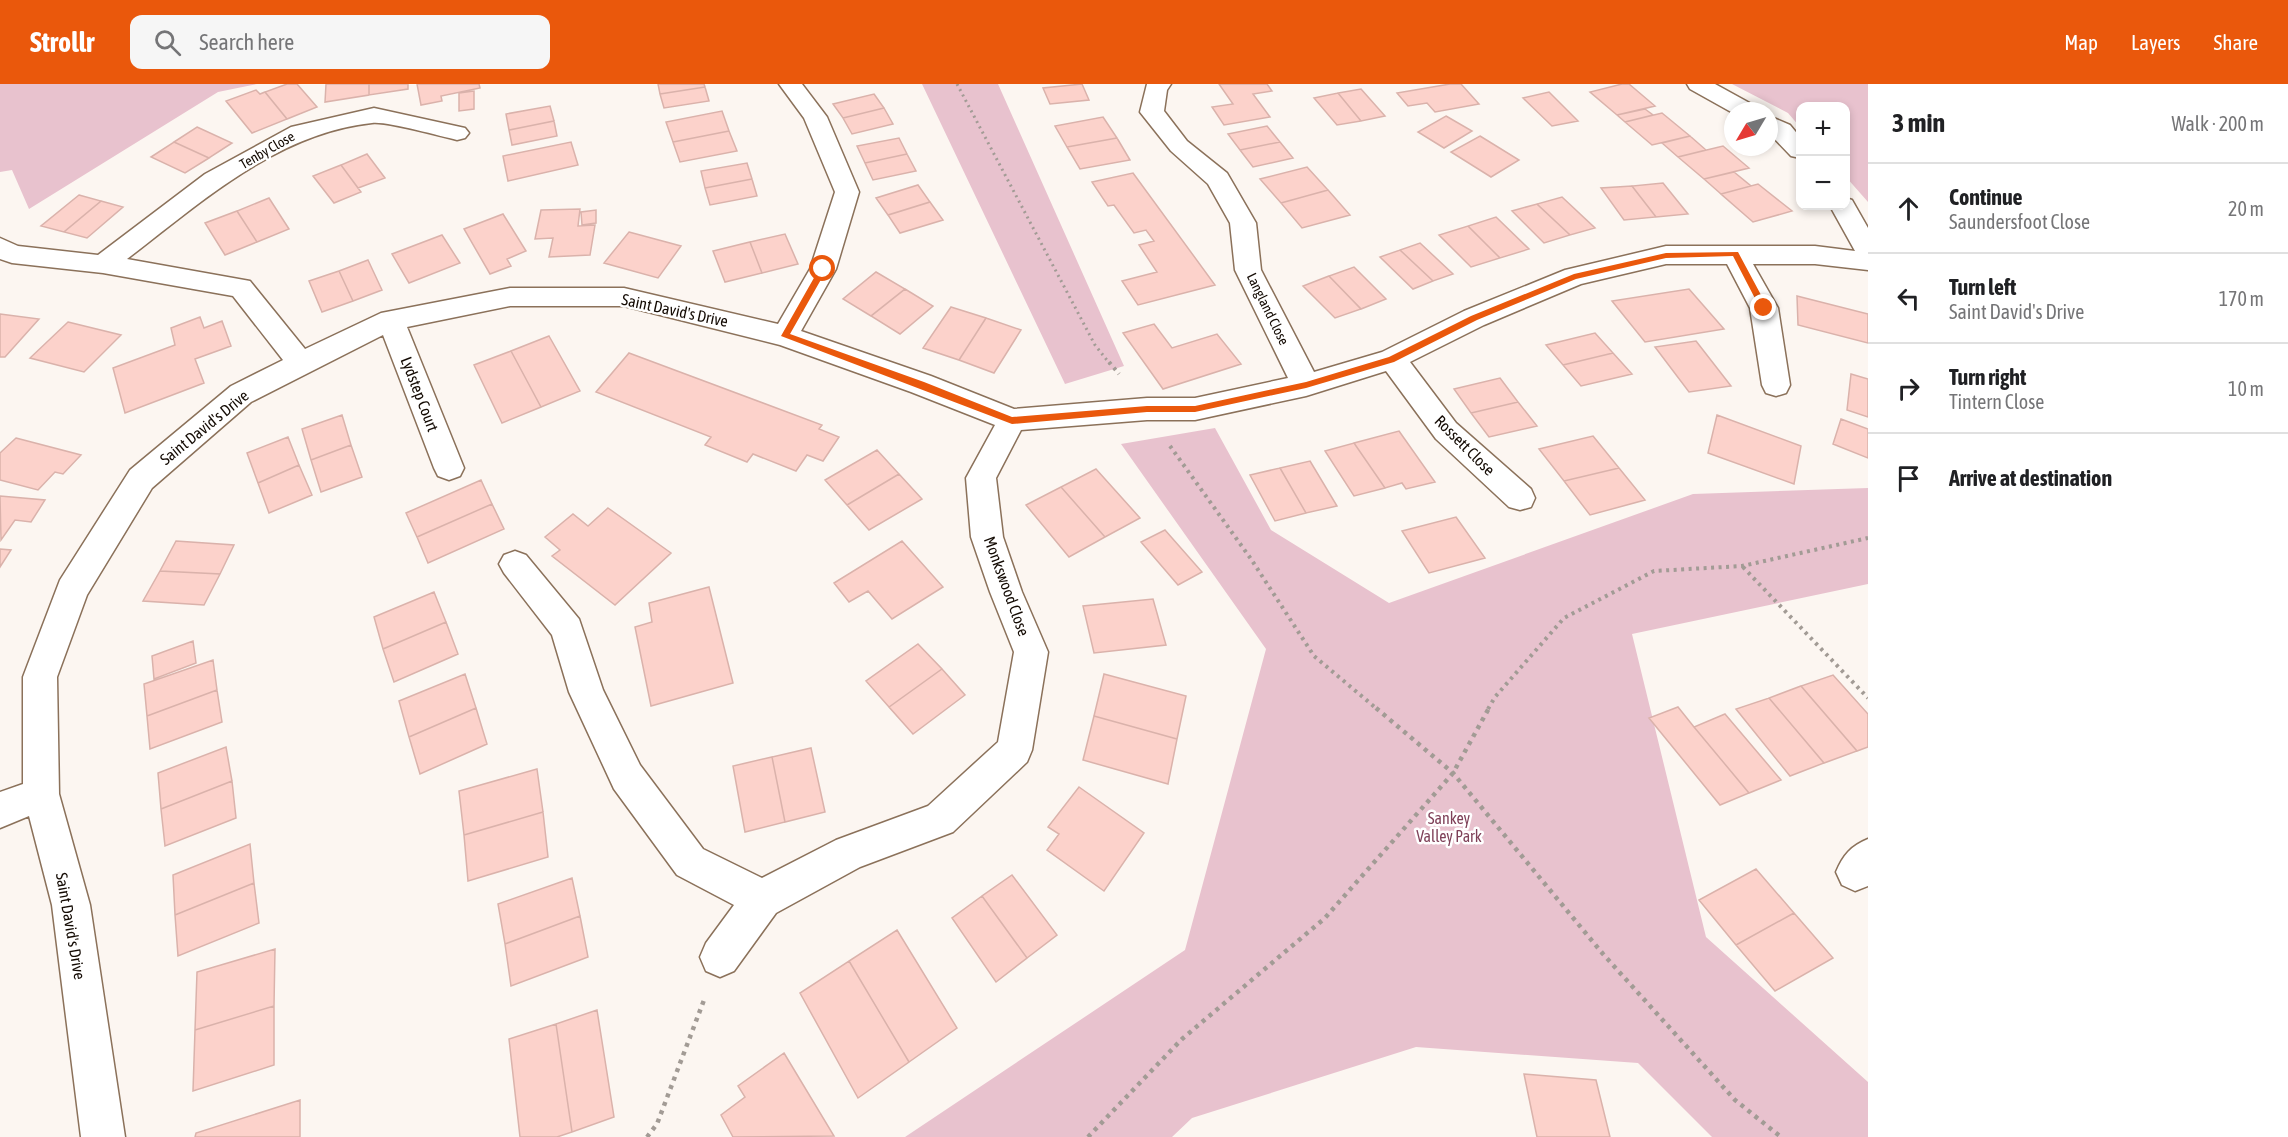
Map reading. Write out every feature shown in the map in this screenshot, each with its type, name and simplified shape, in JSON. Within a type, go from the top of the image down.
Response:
[{"type":"street","points":[[785,336],[823,269],[847,192],[815,117],[790,84]]},
{"type":"street","name":"Langland Close","points":[[1160,84],[1156,87],[1152,112],[1179,146],[1218,179],[1243,223],[1248,270],[1306,385]]},
{"type":"street","points":[[1698,84],[1731,102]]},
{"type":"street","name":"Tenby Close","points":[[103,264],[214,180],[299,132],[374,115],[458,133]]},
{"type":"street","points":[[1778,128],[1796,146]]},
{"type":"street","points":[[1845,210],[1868,250]]},
{"type":"street","points":[[0,247],[12,254],[103,264],[241,288],[301,363]]},
{"type":"street","points":[[1736,254],[1764,308],[1776,385]]},
{"type":"street","name":"Saint David's Drive","points":[[103,1137],[71,905],[41,794],[40,677],[72,590],[141,479],[241,394],[301,363],[391,320],[510,297],[624,297],[785,336],[921,384],[1012,420],[1147,409],[1195,409],[1306,385],[1392,359],[1474,318],[1574,276],[1666,255],[1815,255],[1868,261]]},
{"type":"street","name":"Lydstep Court","points":[[391,320],[449,468]]},
{"type":"street","name":"Rossett Close","points":[[1392,359],[1446,431],[1520,498]]},
{"type":"street","name":"Monkswood Close","points":[[720,957],[762,899],[849,853],[940,819],[1014,750],[1030,652],[987,537],[981,478],[1012,420]]},
{"type":"street","points":[[515,564],[567,629],[586,692],[627,777],[690,862],[762,899]]},
{"type":"street","points":[[0,810],[41,794]]},
{"type":"path","points":[[957,84],[1095,345],[1147,409],[1163,436],[1251,559],[1314,656],[1453,773],[1603,954],[1735,1100],[1781,1137]]},
{"type":"path","points":[[1088,1137],[1182,1039],[1325,918],[1453,773],[1495,697],[1564,618],[1654,571],[1742,566],[1868,538]]},
{"type":"path","points":[[1742,566],[1868,698]]},
{"type":"path","points":[[647,1137],[657,1124],[720,957]]},
{"type":"green space","points":[[0,84],[257,84],[218,92],[29,209],[12,170],[0,172]]},
{"type":"green space","points":[[922,84],[998,84],[1124,366],[1065,384]]},
{"type":"green space","points":[[1732,84],[1868,84],[1868,202],[1850,182],[1850,102],[1796,102],[1796,122],[1788,113],[1778,108],[1778,102],[1767,102]]},
{"type":"green space","name":"Sankey Valley Park","points":[[1215,428],[1271,530],[1389,603],[1693,494],[1868,488],[1868,584],[1632,634],[1706,937],[1868,1082],[1868,1137],[1712,1137],[1638,1063],[1416,1047],[1192,1118],[1172,1137],[905,1137],[1185,950],[1266,649],[1121,444]]},
{"type":"building","points":[[287,84],[297,84],[317,107],[287,119],[265,92]]},
{"type":"building","points":[[326,84],[369,84],[369,95],[325,102]]},
{"type":"building","points":[[369,84],[408,84],[408,89],[369,95]]},
{"type":"building","points":[[417,84],[479,84],[480,88],[441,96],[442,101],[421,105]]},
{"type":"building","points":[[658,84],[704,84],[705,87],[660,94]]},
{"type":"building","points":[[1082,84],[1089,100],[1050,104],[1043,88]]},
{"type":"building","points":[[1219,84],[1267,84],[1272,91],[1253,94],[1270,117],[1224,125],[1212,107],[1233,104]]},
{"type":"building","points":[[1461,84],[1479,104],[1435,112],[1427,103],[1408,106],[1397,93]]},
{"type":"building","points":[[1629,84],[1655,106],[1617,115],[1590,92]]},
{"type":"building","points":[[705,87],[709,101],[664,108],[660,94]]},
{"type":"building","points":[[1361,89],[1385,116],[1361,121],[1338,93]]},
{"type":"building","points":[[256,90],[260,94],[265,92],[287,119],[252,133],[226,101]]},
{"type":"building","points":[[474,91],[474,109],[459,111],[459,93]]},
{"type":"building","points":[[1549,92],[1578,121],[1552,126],[1523,98]]},
{"type":"building","points":[[1338,93],[1361,121],[1337,125],[1314,98]]},
{"type":"building","points":[[874,94],[884,108],[843,118],[833,104]]},
{"type":"building","points":[[550,106],[554,121],[509,130],[506,114]]},
{"type":"building","points":[[884,108],[893,124],[852,134],[843,118]]},
{"type":"building","points":[[1645,109],[1653,115],[1625,122],[1617,115]]},
{"type":"building","points":[[722,111],[729,131],[673,142],[666,122]]},
{"type":"building","points":[[1662,113],[1690,136],[1652,145],[1625,122]]},
{"type":"building","points":[[1446,116],[1472,131],[1444,148],[1418,132]]},
{"type":"building","points":[[1103,117],[1117,138],[1067,147],[1055,126]]},
{"type":"building","points":[[554,121],[557,136],[512,145],[509,130]]},
{"type":"building","points":[[1267,126],[1280,142],[1240,150],[1228,134]]},
{"type":"building","points":[[197,127],[232,143],[209,158],[174,142]]},
{"type":"building","points":[[729,131],[737,151],[680,162],[673,142]]},
{"type":"building","points":[[1480,136],[1519,160],[1491,177],[1451,152]]},
{"type":"building","points":[[1690,136],[1706,150],[1678,157],[1662,143]]},
{"type":"building","points":[[899,138],[907,154],[865,163],[857,146]]},
{"type":"building","points":[[1117,138],[1130,160],[1080,169],[1067,147]]},
{"type":"building","points":[[174,142],[209,158],[185,173],[151,157]]},
{"type":"building","points":[[571,142],[578,165],[508,181],[503,156]]},
{"type":"building","points":[[1280,142],[1293,158],[1253,167],[1240,150]]},
{"type":"building","points":[[1723,146],[1724,156],[1735,156],[1749,168],[1704,179],[1678,157]]},
{"type":"building","points":[[367,154],[385,178],[358,188],[341,165]]},
{"type":"building","points":[[907,154],[916,171],[873,180],[865,163]]},
{"type":"building","points":[[747,163],[752,179],[705,188],[701,171]]},
{"type":"building","points":[[341,165],[361,192],[334,203],[313,176]]},
{"type":"building","points":[[1307,167],[1328,190],[1281,203],[1260,179]]},
{"type":"building","points":[[1734,172],[1751,186],[1721,194],[1704,179]]},
{"type":"building","points":[[1133,173],[1215,285],[1138,305],[1122,281],[1157,272],[1139,245],[1154,241],[1146,230],[1134,233],[1114,205],[1108,206],[1092,182]]},
{"type":"building","points":[[752,179],[757,196],[710,205],[705,188]]},
{"type":"building","points":[[1663,183],[1688,214],[1656,217],[1632,186]]},
{"type":"building","points":[[1758,184],[1792,211],[1753,222],[1721,194]]},
{"type":"building","points":[[918,185],[930,202],[888,215],[876,198]]},
{"type":"building","points":[[1632,186],[1656,217],[1624,220],[1601,188]]},
{"type":"building","points":[[1328,190],[1350,215],[1302,228],[1281,203]]},
{"type":"building","points":[[79,195],[101,201],[64,232],[41,226]]},
{"type":"building","points":[[1562,197],[1595,228],[1570,235],[1537,204]]},
{"type":"building","points":[[269,198],[289,229],[257,242],[237,211]]},
{"type":"building","points":[[101,201],[123,207],[87,238],[64,232]]},
{"type":"building","points":[[930,202],[943,220],[900,233],[888,215]]},
{"type":"building","points":[[1537,204],[1570,235],[1544,243],[1512,211]]},
{"type":"building","points":[[580,209],[578,226],[595,225],[590,255],[549,257],[553,238],[535,239],[541,210]]},
{"type":"building","points":[[596,210],[596,223],[582,225],[581,212]]},
{"type":"building","points":[[237,211],[257,242],[225,255],[205,223]]},
{"type":"building","points":[[503,214],[526,251],[507,259],[511,266],[490,274],[464,229]]},
{"type":"building","points":[[1496,217],[1529,249],[1500,258],[1468,226]]},
{"type":"building","points":[[1468,226],[1500,258],[1471,267],[1439,235]]},
{"type":"building","points":[[629,232],[681,246],[658,278],[604,263]]},
{"type":"building","points":[[785,234],[798,264],[762,273],[750,242]]},
{"type":"building","points":[[442,235],[460,263],[409,283],[392,254]]},
{"type":"building","points":[[750,242],[762,273],[725,282],[713,251]]},
{"type":"building","points":[[1420,243],[1453,274],[1433,281],[1400,250]]},
{"type":"building","points":[[1400,250],[1433,281],[1413,289],[1380,257]]},
{"type":"building","points":[[368,260],[382,290],[353,301],[339,271]]},
{"type":"building","points":[[1354,267],[1386,299],[1361,309],[1329,276]]},
{"type":"building","points":[[339,271],[353,301],[322,312],[309,281]]},
{"type":"building","points":[[876,272],[905,289],[871,316],[843,299]]},
{"type":"building","points":[[1329,276],[1361,309],[1335,318],[1303,286]]},
{"type":"building","points":[[905,289],[933,306],[900,334],[871,316]]},
{"type":"building","points":[[1689,289],[1724,329],[1645,342],[1612,301]]},
{"type":"building","points":[[1797,296],[1868,314],[1868,343],[1798,325]]},
{"type":"building","points":[[951,307],[986,318],[959,360],[923,348]]},
{"type":"building","points":[[0,314],[39,319],[5,357],[0,357]]},
{"type":"building","points":[[200,317],[204,328],[222,321],[231,346],[195,359],[204,383],[125,413],[113,368],[175,345],[171,328]]},
{"type":"building","points":[[986,318],[1021,330],[994,373],[959,360]]},
{"type":"building","points":[[68,322],[121,335],[84,372],[30,358]]},
{"type":"building","points":[[1154,324],[1172,348],[1217,334],[1241,364],[1163,389],[1123,333]]},
{"type":"building","points":[[1595,333],[1613,353],[1563,365],[1546,345]]},
{"type":"building","points":[[549,336],[580,391],[541,407],[511,351]]},
{"type":"building","points":[[1696,341],[1731,386],[1689,392],[1655,347]]},
{"type":"building","points":[[511,351],[541,407],[502,423],[474,365]]},
{"type":"building","points":[[629,353],[822,425],[819,429],[839,437],[823,461],[807,455],[796,471],[753,454],[747,462],[705,445],[711,437],[596,392]]},
{"type":"building","points":[[1613,353],[1632,374],[1581,386],[1563,365]]},
{"type":"building","points":[[1851,374],[1868,379],[1868,417],[1847,410]]},
{"type":"building","points":[[1500,378],[1518,402],[1471,413],[1454,389]]},
{"type":"building","points":[[1518,402],[1537,426],[1489,437],[1471,413]]},
{"type":"building","points":[[342,415],[351,445],[311,460],[302,429]]},
{"type":"building","points":[[1717,415],[1801,446],[1794,484],[1708,453]]},
{"type":"building","points":[[1841,419],[1868,429],[1868,458],[1833,444]]},
{"type":"building","points":[[1399,431],[1435,482],[1406,489],[1402,483],[1385,488],[1354,443]]},
{"type":"building","points":[[1593,436],[1619,468],[1564,481],[1539,449]]},
{"type":"building","points":[[288,437],[299,465],[258,483],[247,453]]},
{"type":"building","points":[[16,438],[81,455],[63,474],[55,472],[38,490],[0,480],[0,453]]},
{"type":"building","points":[[1354,443],[1385,488],[1354,496],[1325,451]]},
{"type":"building","points":[[351,445],[362,477],[321,492],[311,460]]},
{"type":"building","points":[[877,450],[899,474],[847,505],[825,480]]},
{"type":"building","points":[[1310,461],[1337,506],[1306,513],[1280,468]]},
{"type":"building","points":[[299,465],[312,495],[269,513],[258,483]]},
{"type":"building","points":[[1280,468],[1306,513],[1275,521],[1250,475]]},
{"type":"building","points":[[1619,468],[1645,500],[1590,515],[1564,481]]},
{"type":"building","points":[[1096,469],[1140,518],[1105,537],[1061,487]]},
{"type":"building","points":[[899,474],[922,499],[869,530],[847,505]]},
{"type":"building","points":[[481,480],[492,504],[417,537],[406,513]]},
{"type":"building","points":[[1061,487],[1105,537],[1069,557],[1026,505]]},
{"type":"building","points":[[0,496],[45,500],[31,522],[15,520],[1,540]]},
{"type":"building","points":[[492,504],[504,529],[428,563],[417,537]]},
{"type":"building","points":[[608,508],[671,553],[615,605],[552,556],[560,550],[545,537],[573,514],[588,526]]},
{"type":"building","points":[[1456,517],[1485,558],[1429,573],[1402,531]]},
{"type":"building","points":[[1165,530],[1202,572],[1178,585],[1141,542]]},
{"type":"building","points":[[176,541],[234,545],[220,574],[160,571]]},
{"type":"building","points":[[902,541],[943,587],[892,619],[868,591],[849,602],[834,583]]},
{"type":"building","points":[[0,549],[11,550],[0,567]]},
{"type":"building","points":[[160,571],[220,574],[204,605],[143,601]]},
{"type":"building","points":[[709,587],[733,683],[651,706],[635,627],[652,622],[649,603]]},
{"type":"building","points":[[434,592],[446,622],[383,649],[374,617]]},
{"type":"building","points":[[1153,599],[1166,645],[1094,653],[1083,606]]},
{"type":"building","points":[[446,622],[458,654],[394,682],[383,649]]},
{"type":"building","points":[[193,641],[196,663],[154,679],[152,656]]},
{"type":"building","points":[[918,644],[942,669],[889,707],[866,681]]},
{"type":"building","points":[[213,660],[217,690],[147,716],[144,684]]},
{"type":"building","points":[[942,669],[965,695],[913,734],[889,707]]},
{"type":"building","points":[[465,674],[476,708],[409,737],[399,701]]},
{"type":"building","points":[[1104,674],[1186,696],[1177,739],[1094,716]]},
{"type":"building","points":[[1833,675],[1868,714],[1868,747],[1857,751],[1801,686]]},
{"type":"building","points":[[1801,686],[1857,751],[1824,763],[1769,698]]},
{"type":"building","points":[[217,690],[222,722],[150,749],[147,716]]},
{"type":"building","points":[[1769,698],[1824,763],[1790,776],[1736,709]]},
{"type":"building","points":[[1678,707],[1749,793],[1720,805],[1649,718]]},
{"type":"building","points":[[476,708],[487,744],[420,774],[409,737]]},
{"type":"building","points":[[1725,714],[1781,780],[1749,793],[1694,727]]},
{"type":"building","points":[[1094,716],[1177,739],[1168,784],[1083,760]]},
{"type":"building","points":[[226,747],[232,781],[161,809],[158,773]]},
{"type":"building","points":[[811,748],[825,812],[785,822],[772,757]]},
{"type":"building","points":[[772,757],[785,822],[745,832],[733,766]]},
{"type":"building","points":[[537,769],[543,812],[464,835],[459,791]]},
{"type":"building","points":[[232,781],[236,818],[165,846],[161,809]]},
{"type":"building","points":[[1079,787],[1144,833],[1104,891],[1047,850],[1059,834],[1048,827]]},
{"type":"building","points":[[543,812],[548,857],[468,881],[464,835]]},
{"type":"building","points":[[250,844],[254,883],[175,915],[173,875]]},
{"type":"building","points":[[1756,869],[1794,913],[1736,945],[1699,900]]},
{"type":"building","points":[[1012,875],[1057,935],[1027,958],[982,896]]},
{"type":"building","points":[[572,878],[580,916],[505,944],[498,904]]},
{"type":"building","points":[[254,883],[259,923],[178,956],[175,915]]},
{"type":"building","points":[[982,896],[1027,958],[996,982],[952,918]]},
{"type":"building","points":[[1794,913],[1833,958],[1775,991],[1736,945]]},
{"type":"building","points":[[580,916],[588,957],[511,986],[505,944]]},
{"type":"building","points":[[897,930],[957,1028],[909,1062],[849,961]]},
{"type":"building","points":[[275,949],[274,1006],[195,1030],[197,972]]},
{"type":"building","points":[[849,961],[909,1062],[858,1098],[800,993]]},
{"type":"building","points":[[274,1006],[274,1065],[193,1091],[195,1030]]},
{"type":"building","points":[[597,1010],[614,1117],[572,1132],[556,1024]]},
{"type":"building","points":[[556,1024],[572,1132],[557,1137],[520,1137],[509,1039]]},
{"type":"building","points":[[784,1053],[834,1136],[733,1137],[721,1115],[745,1097],[738,1086]]},
{"type":"building","points":[[1524,1074],[1596,1080],[1610,1137],[1537,1137]]},
{"type":"building","points":[[300,1100],[300,1137],[195,1137],[196,1133]]},
{"type":"route","points":[[823,269],[785,336],[921,384],[1012,420],[1147,409],[1195,409],[1306,385],[1392,359],[1474,318],[1574,276],[1666,255],[1736,254],[1764,308]]}]
